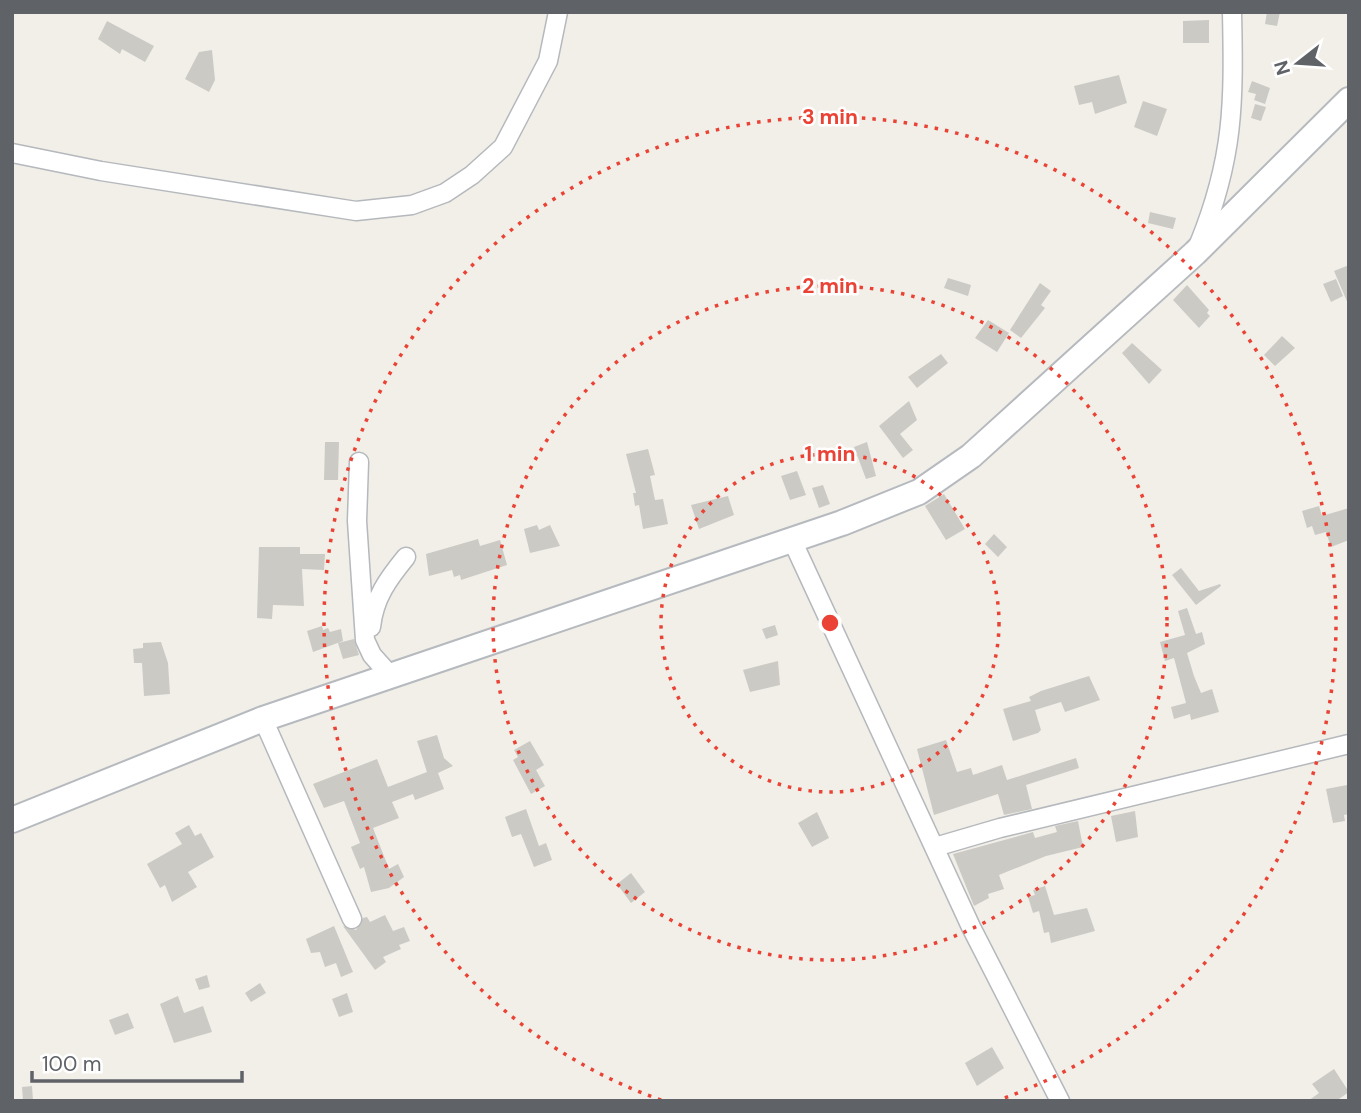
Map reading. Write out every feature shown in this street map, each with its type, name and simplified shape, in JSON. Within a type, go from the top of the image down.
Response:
[{"type":"street","points":[[12,153],[101,171],[356,211],[412,205],[445,193],[472,175],[503,147],[548,61],[558,12]]},
{"type":"street","points":[[1195,253],[1217,195],[1229,148],[1232,122],[1233,12]]},
{"type":"street","points":[[12,820],[263,719],[389,674],[792,540],[884,507],[942,479],[1028,406],[1195,253],[1349,100]]},
{"type":"street","points":[[359,462],[360,560],[365,640],[372,655],[389,674]]},
{"type":"street","points":[[792,540],[971,927],[1060,1101]]},
{"type":"street","points":[[372,655],[369,638],[376,601],[386,581],[406,557]]},
{"type":"street","points":[[263,719],[352,919]]},
{"type":"street","points":[[935,847],[1049,815],[1349,744]]},
{"type":"building","points":[[1267,12],[1280,12],[1277,26],[1265,24]]},
{"type":"building","points":[[1209,20],[1209,43],[1183,43],[1183,21]]},
{"type":"building","points":[[107,21],[154,46],[145,62],[122,49],[120,54],[98,39]]},
{"type":"building","points":[[212,50],[215,80],[209,92],[185,79],[199,52]]},
{"type":"building","points":[[1119,75],[1127,103],[1095,114],[1092,102],[1079,105],[1074,86]]},
{"type":"building","points":[[1252,81],[1270,88],[1265,104],[1254,100],[1256,94],[1248,92]]},
{"type":"building","points":[[1143,101],[1167,109],[1157,136],[1134,127]]},
{"type":"building","points":[[1255,104],[1266,107],[1261,121],[1251,118]]},
{"type":"building","points":[[1150,212],[1176,218],[1173,229],[1148,223]]},
{"type":"building","points":[[1349,265],[1349,306],[1334,271]]},
{"type":"building","points":[[948,278],[971,285],[968,296],[944,288]]},
{"type":"building","points":[[1336,279],[1343,296],[1331,302],[1323,284]]},
{"type":"building","points":[[1040,283],[1051,291],[1041,305],[1045,308],[1021,338],[1010,330]]},
{"type":"building","points":[[1187,285],[1209,310],[1207,313],[1210,316],[1199,328],[1173,300]]},
{"type":"building","points":[[988,320],[1009,333],[997,352],[975,338]]},
{"type":"building","points":[[1282,336],[1295,348],[1275,366],[1264,355]]},
{"type":"building","points":[[1132,343],[1162,370],[1149,384],[1122,353]]},
{"type":"building","points":[[941,354],[948,363],[917,388],[908,377]]},
{"type":"building","points":[[909,401],[917,420],[900,434],[913,450],[903,458],[879,426]]},
{"type":"building","points":[[325,442],[339,442],[338,480],[324,480]]},
{"type":"building","points":[[867,442],[876,476],[866,479],[854,447]]},
{"type":"building","points":[[648,449],[655,475],[650,476],[655,500],[663,499],[668,524],[643,529],[639,505],[635,506],[633,493],[636,493],[626,454]]},
{"type":"building","points":[[797,471],[806,495],[790,500],[781,476]]},
{"type":"building","points":[[823,485],[830,504],[819,508],[812,488]]},
{"type":"building","points":[[944,494],[965,529],[946,540],[925,506]]},
{"type":"building","points":[[728,496],[734,515],[699,529],[691,505]]},
{"type":"building","points":[[1319,506],[1322,516],[1349,508],[1349,540],[1331,547],[1326,532],[1315,535],[1312,526],[1307,528],[1302,511]]},
{"type":"building","points":[[537,525],[539,530],[550,525],[560,546],[530,553],[524,529]]},
{"type":"building","points":[[994,534],[1007,547],[998,557],[985,544]]},
{"type":"building","points":[[478,539],[480,546],[500,540],[507,565],[461,580],[460,575],[454,577],[452,570],[429,576],[426,554]]},
{"type":"building","points":[[259,547],[300,547],[300,554],[325,554],[324,570],[302,569],[304,606],[273,605],[272,619],[257,618]]},
{"type":"building","points":[[1181,568],[1199,591],[1220,584],[1221,586],[1196,605],[1172,575]]},
{"type":"building","points":[[1187,608],[1196,634],[1202,632],[1205,644],[1187,653],[1194,676],[1201,693],[1212,689],[1219,712],[1191,720],[1190,714],[1174,719],[1171,707],[1186,703],[1174,658],[1165,661],[1160,642],[1185,635],[1178,611]]},
{"type":"building","points":[[775,625],[778,635],[766,639],[762,629]]},
{"type":"building","points":[[322,626],[323,630],[328,628],[330,632],[341,629],[343,641],[313,652],[307,631]]},
{"type":"building","points":[[354,639],[359,655],[343,659],[338,643]]},
{"type":"building","points":[[161,642],[168,663],[170,694],[144,696],[142,663],[134,663],[133,649],[143,648],[143,643]]},
{"type":"building","points":[[778,661],[780,685],[750,692],[743,670]]},
{"type":"building","points":[[1089,676],[1100,700],[1065,712],[1061,702],[1035,710],[1041,730],[1013,741],[1003,709],[1031,701],[1029,697],[1041,691]]},
{"type":"building","points":[[437,735],[444,758],[453,766],[438,773],[444,789],[415,800],[413,794],[392,802],[399,818],[373,828],[389,869],[398,864],[404,877],[389,888],[371,892],[364,867],[360,869],[351,847],[360,843],[344,801],[324,808],[313,784],[377,759],[388,787],[427,772],[417,741]]},
{"type":"building","points":[[946,740],[957,772],[971,768],[973,775],[1002,765],[1007,780],[1076,758],[1079,768],[1026,785],[1032,809],[1004,815],[998,794],[934,815],[917,749]]},
{"type":"building","points":[[530,741],[544,765],[536,770],[545,786],[531,794],[513,760],[518,757],[514,750]]},
{"type":"building","points":[[1347,785],[1349,814],[1344,815],[1345,821],[1333,823],[1326,789]]},
{"type":"building","points":[[526,809],[539,846],[546,843],[552,860],[534,867],[521,834],[512,837],[505,817]]},
{"type":"building","points":[[1135,811],[1138,837],[1116,842],[1111,816]]},
{"type":"building","points":[[817,812],[829,838],[812,847],[798,823]]},
{"type":"building","points":[[1078,821],[1083,847],[1046,856],[999,875],[1004,889],[988,894],[989,898],[974,906],[953,854],[1033,832],[1035,838],[1057,832],[1055,826]]},
{"type":"building","points":[[189,825],[195,836],[201,833],[214,857],[188,872],[197,887],[172,902],[165,885],[160,888],[147,864],[182,844],[175,833]]},
{"type":"building","points":[[631,873],[645,892],[631,903],[617,884]]},
{"type":"building","points":[[1045,886],[1054,915],[1087,908],[1095,931],[1051,943],[1049,932],[1044,933],[1039,911],[1033,913],[1028,897],[1035,895],[1033,890]]},
{"type":"building","points":[[385,915],[393,931],[404,927],[410,941],[399,945],[401,949],[383,957],[386,962],[375,970],[343,926],[356,930],[363,918],[367,917],[370,922]]},
{"type":"building","points":[[334,926],[353,972],[341,977],[336,963],[325,967],[320,952],[311,953],[306,939]]},
{"type":"building","points":[[207,975],[210,987],[199,990],[195,979]]},
{"type":"building","points":[[260,983],[266,993],[251,1002],[245,993]]},
{"type":"building","points":[[347,993],[353,1012],[339,1017],[332,999]]},
{"type":"building","points":[[178,996],[184,1013],[203,1006],[212,1032],[174,1043],[160,1004]]},
{"type":"building","points":[[128,1013],[134,1028],[115,1035],[109,1020]]},
{"type":"building","points":[[992,1047],[1004,1068],[977,1086],[965,1063]]},
{"type":"building","points":[[1334,1069],[1349,1092],[1336,1101],[1308,1101],[1319,1093],[1312,1084]]},
{"type":"building","points":[[32,1086],[33,1101],[23,1101],[22,1087]]}]
